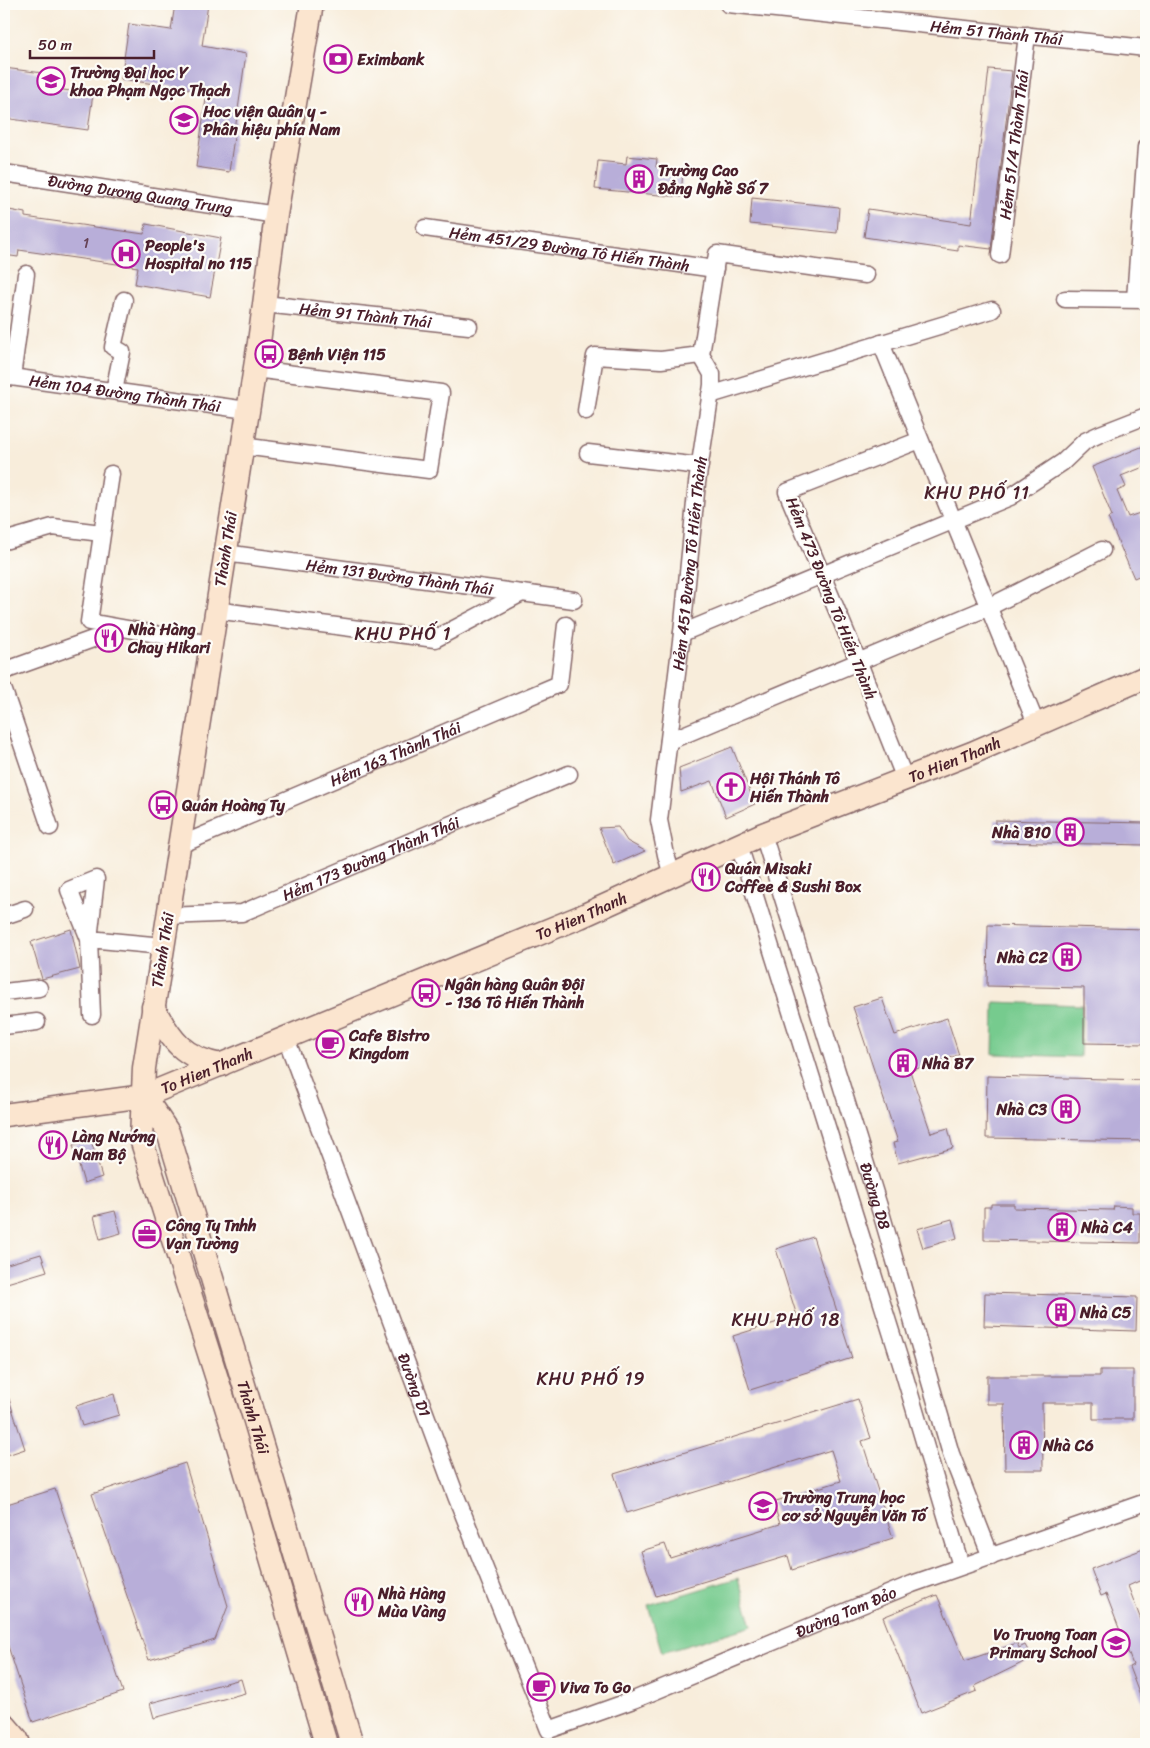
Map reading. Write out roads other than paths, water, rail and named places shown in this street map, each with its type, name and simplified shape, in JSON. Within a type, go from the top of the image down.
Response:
[{"type":"main road","name":"Thành Thái","points":[[312,4],[276,215],[255,369],[224,553],[153,1007],[144,1068],[141,1140],[232,1426],[326,1744]]},
{"type":"main road","name":"To Hien Thanh","points":[[4,1115],[144,1096],[592,912],[763,834],[1037,726],[1146,677]]},
{"type":"main road","points":[[153,1007],[164,1026],[185,1052],[202,1061],[221,1065]]},
{"type":"main road","name":"Thành Thái","points":[[144,1096],[168,1132],[352,1744]]},
{"type":"main road","points":[[232,1426],[255,1419]]},
{"type":"main road","points":[[4,1724],[19,1744]]},
{"type":"street","name":"Hẻm 51 Thành Thái","points":[[728,4],[1146,48]]},
{"type":"street","name":"Hẻm 51/4 Thành Thái","points":[[1000,255],[1027,35]]},
{"type":"street","points":[[1066,299],[1140,300],[1146,147]]},
{"type":"street","name":"Đường Dương Quang Trung","points":[[4,173],[276,215]]},
{"type":"street","name":"Hẻm 451/29 Đường Tô Hiến Thành","points":[[425,228],[716,261],[866,275]]},
{"type":"street","points":[[586,411],[595,356],[662,360],[701,355],[716,261]]},
{"type":"street","points":[[8,376],[26,274]]},
{"type":"street","points":[[114,391],[122,352],[113,347],[124,300]]},
{"type":"street","name":"Hẻm 91 Thành Thái","points":[[264,304],[469,326]]},
{"type":"street","points":[[710,395],[992,310]]},
{"type":"street","points":[[881,343],[1037,726]]},
{"type":"street","name":"Hẻm 451 Đường Tô Hiến Thành","points":[[672,875],[659,820],[712,374],[701,355]]},
{"type":"street","points":[[242,446],[429,470],[441,393],[255,369]]},
{"type":"street","name":"Hẻm 104 Đường Thành Thái","points":[[8,376],[247,410]]},
{"type":"street","points":[[682,633],[1010,497],[1063,462],[1085,441],[1146,416]]},
{"type":"street","name":"Hẻm 473 Đường Tô Hiến Thành","points":[[905,779],[859,663],[787,492],[920,440]]},
{"type":"street","points":[[588,453],[700,466]]},
{"type":"street","points":[[111,474],[89,622],[211,644]]},
{"type":"street","points":[[4,541],[53,526],[101,533]]},
{"type":"street","points":[[669,740],[859,663],[989,607],[1102,550]]},
{"type":"street","name":"Hẻm 131 Đường Thành Thái","points":[[224,553],[574,600]]},
{"type":"street","points":[[215,610],[435,639],[522,593]]},
{"type":"street","name":"Hẻm 163 Thành Thái","points":[[178,846],[560,684],[566,626]]},
{"type":"street","points":[[4,671],[93,640]]},
{"type":"street","points":[[4,691],[50,827]]},
{"type":"street","name":"Hẻm 173 Đường Thành Thái","points":[[168,916],[242,912],[569,774]]},
{"type":"street","name":"Đường D8","points":[[763,834],[882,1216],[952,1454],[991,1557]]},
{"type":"street","name":"Đường D8","points":[[738,845],[930,1460],[961,1566]]},
{"type":"street","points":[[4,916],[24,909]]},
{"type":"street","points":[[92,1015],[89,940],[163,946]]},
{"type":"street","points":[[4,992],[39,988]]},
{"type":"street","points":[[4,1026],[37,1022]]},
{"type":"street","name":"Đường D1","points":[[286,1038],[456,1496],[549,1730]]},
{"type":"street","points":[[857,1224],[882,1216]]},
{"type":"street","points":[[930,1460],[952,1454]]},
{"type":"street","name":"Đường Tam Đảo","points":[[549,1730],[636,1699],[857,1605],[961,1566],[1146,1502]]},
{"type":"place","name":"Eximbank","points":[[338,59]]},
{"type":"place","name":"Trường Đại học Y khoa Phạm Ngọc Thạch","points":[[51,81]]},
{"type":"place","name":"Hoc viện Quân y - Phân hiệu phía Nam","points":[[184,120]]},
{"type":"place","name":"Trường Cao Đẳng Nghề Số 7","points":[[639,179]]},
{"type":"place","name":"People's Hospital no 115","points":[[126,254]]},
{"type":"place","name":"Bệnh Viện 115","points":[[269,354]]},
{"type":"place","name":"Nhà Hàng Chay Hikari","points":[[109,638]]},
{"type":"place","name":"Hội Thánh Tô Hiến Thành","points":[[731,787]]},
{"type":"place","name":"Quán Hoàng Ty","points":[[163,805]]},
{"type":"place","name":"Nhà B10","points":[[1070,832]]},
{"type":"place","name":"Quán Misaki Coffee & Sushi Box","points":[[706,877]]},
{"type":"place","name":"Nhà C2","points":[[1067,957]]},
{"type":"place","name":"Ngân hàng Quân Đội - 136 Tô Hiến Thành","points":[[426,993]]},
{"type":"place","name":"Cafe Bistro Kingdom","points":[[330,1044]]},
{"type":"place","name":"Nhà B7","points":[[903,1063]]},
{"type":"place","name":"Nhà C3","points":[[1066,1109]]},
{"type":"place","name":"Làng Nướng Nam Bộ","points":[[53,1145]]},
{"type":"place","name":"Nhà C4","points":[[1062,1227]]},
{"type":"place","name":"Công Ty Tnhh Vạn Tường","points":[[147,1234]]},
{"type":"place","name":"Nhà C5","points":[[1061,1312]]},
{"type":"place","name":"Nhà C6","points":[[1024,1445]]},
{"type":"place","name":"Trường Trung học cơ sở Nguyễn Văn Tố","points":[[763,1506]]},
{"type":"place","name":"Nhà Hàng Mùa Vàng","points":[[359,1602]]},
{"type":"place","name":"Vo Truong Toan Primary School","points":[[1116,1643]]},
{"type":"place","name":"Viva To Go","points":[[541,1687]]},
{"type":"district","name":"KHU PHỐ 11","points":[[977,493]]},
{"type":"district","name":"KHU PHỐ 1","points":[[403,634]]},
{"type":"district","name":"KHU PHỐ 18","points":[[786,1320]]},
{"type":"district","name":"KHU PHỐ 19","points":[[591,1379]]}]
